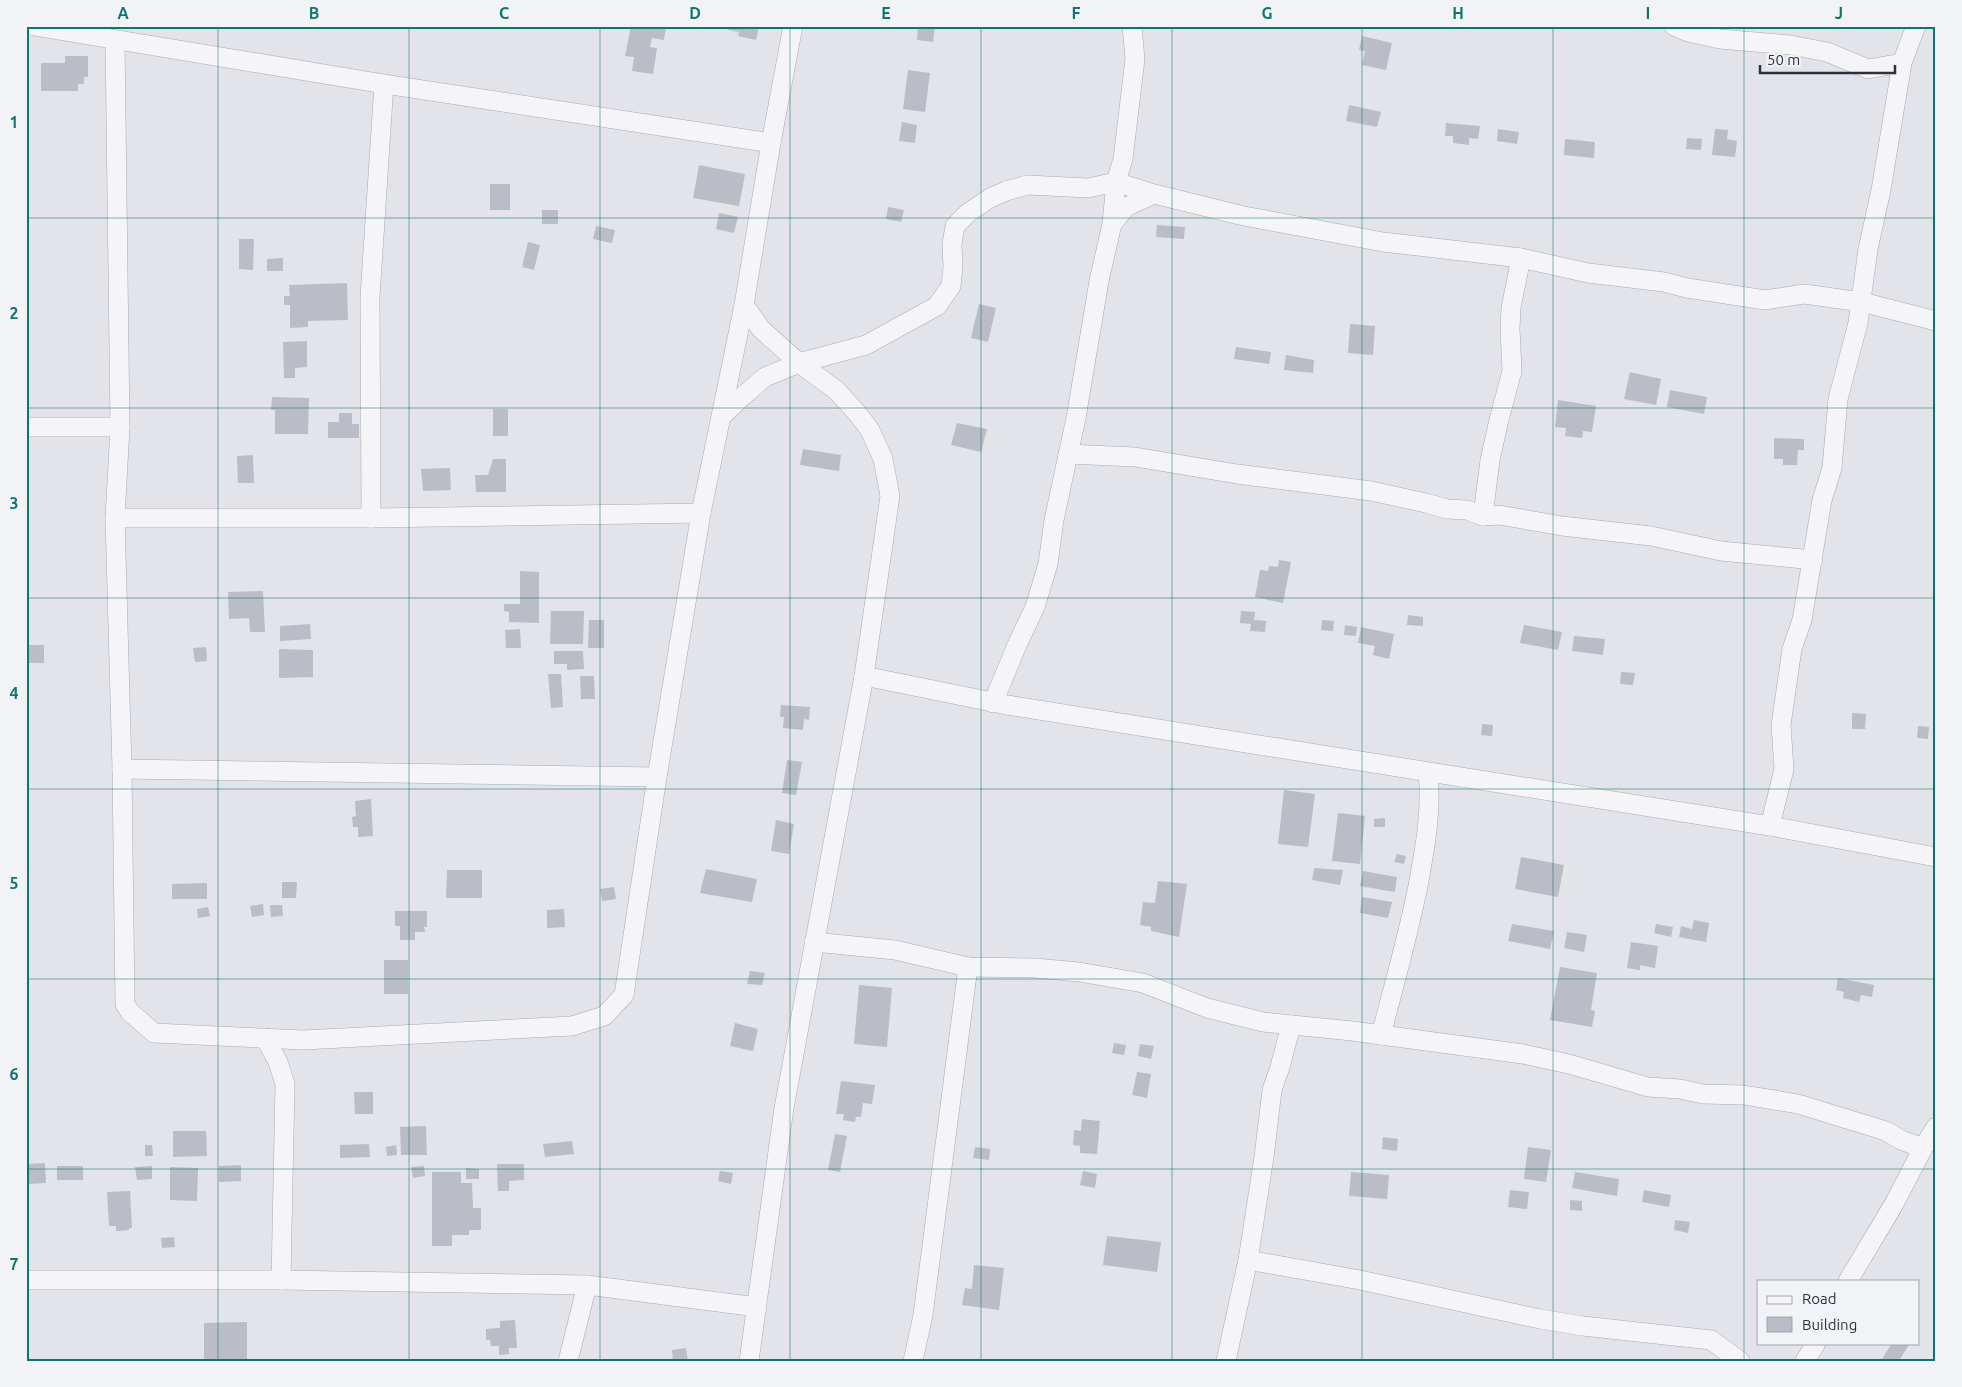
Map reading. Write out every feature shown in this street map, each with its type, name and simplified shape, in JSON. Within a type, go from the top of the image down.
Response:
[{"type":"street","points":[[34,26],[384,84],[771,143]]},
{"type":"street","points":[[115,40],[120,427],[115,518],[122,770],[125,1004],[130,1012],[154,1033],[303,1040],[572,1026],[604,1016],[624,995],[657,777],[701,513],[744,306],[771,143],[793,26]]},
{"type":"street","points":[[993,702],[1038,598],[1048,564],[1054,520],[1068,454],[1099,281],[1112,224],[1116,182],[1123,159],[1135,59],[1132,26]]},
{"type":"street","points":[[1674,26],[1688,32],[1720,39],[1790,45],[1827,52],[1868,68],[1902,64]]},
{"type":"street","points":[[1770,826],[1784,769],[1781,725],[1787,674],[1792,649],[1802,620],[1822,500],[1832,468],[1838,399],[1862,302],[1868,249],[1881,190],[1902,64],[1916,26]]},
{"type":"street","points":[[371,518],[370,297],[384,84]]},
{"type":"street","points":[[721,417],[765,377],[798,363],[866,345],[937,306],[951,286],[953,266],[952,244],[955,226],[968,213],[990,198],[1006,191],[1027,186],[1088,188],[1116,182],[1154,194],[1244,216],[1383,242],[1521,258],[1588,273],[1664,282],[1687,288],[1765,300],[1804,294],[1862,302],[1936,321]]},
{"type":"street","points":[[1112,224],[1126,208],[1154,194]]},
{"type":"street","points":[[1483,516],[1490,460],[1512,371],[1511,308],[1521,258]]},
{"type":"street","points":[[744,306],[761,329],[798,363],[836,390],[858,413],[870,430],[883,459],[890,496],[864,676],[784,1108],[749,1361]]},
{"type":"street","points":[[26,427],[120,427]]},
{"type":"street","points":[[1068,454],[1135,457],[1237,474],[1371,492],[1447,509],[1467,510],[1483,516],[1499,515],[1562,526],[1651,536],[1720,550],[1813,560]]},
{"type":"street","points":[[115,518],[371,518],[701,513]]},
{"type":"street","points":[[864,676],[993,702],[1770,826],[1936,857]]},
{"type":"street","points":[[122,770],[657,777]]},
{"type":"street","points":[[1381,1035],[1413,909],[1427,837],[1430,798],[1428,772]]},
{"type":"street","points":[[814,942],[895,950],[968,967],[1035,968],[1079,972],[1143,983],[1207,1008],[1263,1022],[1381,1035],[1523,1054],[1569,1064],[1648,1087],[1680,1089],[1703,1094],[1744,1095],[1798,1104],[1886,1131],[1901,1140],[1922,1148]]},
{"type":"street","points":[[913,1361],[923,1315],[968,967]]},
{"type":"street","points":[[1226,1361],[1248,1260],[1272,1090],[1291,1025]]},
{"type":"street","points":[[265,1038],[278,1062],[286,1084],[282,1280]]},
{"type":"street","points":[[1849,1280],[1894,1204],[1922,1148],[1936,1126]]},
{"type":"street","points":[[1248,1260],[1360,1280],[1540,1319],[1583,1326],[1712,1340],[1740,1361]]},
{"type":"street","points":[[26,1280],[282,1280],[587,1285],[757,1307]]},
{"type":"street","points":[[568,1361],[587,1285]]},
{"type":"street","points":[[1805,1361],[1815,1344]]},
{"type":"building","points":[[631,26],[666,27],[664,40],[652,38],[650,47],[657,48],[653,74],[632,71],[634,57],[625,56]]},
{"type":"building","points":[[728,26],[759,26],[756,40],[738,36],[739,32],[728,30]]},
{"type":"building","points":[[918,26],[935,26],[933,42],[917,40]]},
{"type":"building","points":[[1362,36],[1392,43],[1386,70],[1362,65],[1365,51],[1359,50]]},
{"type":"building","points":[[65,56],[88,56],[88,77],[84,77],[84,84],[78,84],[78,91],[41,91],[41,63],[65,63]]},
{"type":"building","points":[[908,70],[930,73],[925,112],[903,109]]},
{"type":"building","points":[[1349,105],[1381,112],[1377,127],[1346,121]]},
{"type":"building","points":[[902,122],[917,125],[915,143],[899,141]]},
{"type":"building","points":[[1446,123],[1480,126],[1478,139],[1469,138],[1469,145],[1453,143],[1453,136],[1445,136]]},
{"type":"building","points":[[1498,129],[1519,132],[1517,144],[1497,141]]},
{"type":"building","points":[[1715,129],[1728,130],[1727,139],[1737,141],[1735,157],[1712,155]]},
{"type":"building","points":[[1687,138],[1702,139],[1701,150],[1686,149]]},
{"type":"building","points":[[1565,139],[1595,142],[1594,158],[1564,155]]},
{"type":"building","points":[[699,165],[745,174],[739,206],[693,198]]},
{"type":"building","points":[[490,184],[510,184],[510,210],[490,210]]},
{"type":"building","points":[[888,207],[904,210],[901,222],[886,219]]},
{"type":"building","points":[[542,210],[558,210],[558,224],[542,224]]},
{"type":"building","points":[[719,213],[738,217],[734,233],[716,229]]},
{"type":"building","points":[[1157,225],[1185,227],[1184,239],[1156,237]]},
{"type":"building","points":[[596,226],[615,230],[612,243],[593,239]]},
{"type":"building","points":[[239,239],[254,239],[253,270],[239,269]]},
{"type":"building","points":[[528,242],[540,245],[534,270],[522,267]]},
{"type":"building","points":[[283,258],[283,271],[267,271],[267,259]]},
{"type":"building","points":[[347,283],[348,320],[308,321],[308,327],[290,328],[290,305],[284,305],[284,296],[290,296],[289,285]]},
{"type":"building","points":[[979,304],[996,308],[988,342],[971,338]]},
{"type":"building","points":[[1350,324],[1375,326],[1373,355],[1348,353]]},
{"type":"building","points":[[307,341],[307,367],[295,368],[295,378],[284,378],[283,342]]},
{"type":"building","points":[[1236,347],[1271,352],[1269,364],[1234,359]]},
{"type":"building","points":[[1286,355],[1314,360],[1313,373],[1284,370]]},
{"type":"building","points":[[1630,372],[1661,379],[1656,405],[1624,399]]},
{"type":"building","points":[[1670,390],[1707,397],[1704,414],[1667,407]]},
{"type":"building","points":[[272,397],[309,398],[308,434],[275,434],[275,410],[271,410]]},
{"type":"building","points":[[1558,400],[1596,406],[1592,432],[1583,431],[1582,438],[1565,436],[1566,428],[1555,427]]},
{"type":"building","points":[[493,409],[508,409],[508,436],[493,436]]},
{"type":"building","points":[[339,413],[352,413],[352,424],[359,424],[359,438],[328,438],[328,422],[339,422]]},
{"type":"building","points":[[957,423],[987,429],[981,452],[951,445]]},
{"type":"building","points":[[1774,438],[1804,439],[1804,450],[1798,450],[1797,465],[1783,465],[1783,459],[1774,459]]},
{"type":"building","points":[[803,449],[841,455],[839,471],[800,465]]},
{"type":"building","points":[[253,455],[254,483],[238,483],[237,456]]},
{"type":"building","points":[[493,459],[506,459],[506,492],[476,492],[475,475],[488,475]]},
{"type":"building","points":[[450,468],[451,490],[423,491],[421,469]]},
{"type":"building","points":[[1279,560],[1291,562],[1283,603],[1255,597],[1260,570],[1268,571],[1269,566],[1278,567]]},
{"type":"building","points":[[520,571],[539,572],[539,623],[509,622],[509,612],[504,611],[504,604],[520,604]]},
{"type":"building","points":[[263,591],[265,632],[250,632],[249,618],[229,619],[228,592]]},
{"type":"building","points":[[551,611],[584,611],[583,644],[550,644]]},
{"type":"building","points":[[1241,611],[1255,612],[1254,620],[1266,621],[1265,632],[1250,631],[1251,624],[1240,623]]},
{"type":"building","points":[[1408,615],[1423,617],[1423,626],[1407,625]]},
{"type":"building","points":[[589,620],[604,620],[604,648],[588,648]]},
{"type":"building","points":[[1322,620],[1334,621],[1333,631],[1321,630]]},
{"type":"building","points":[[310,624],[311,639],[280,641],[280,626]]},
{"type":"building","points":[[1345,625],[1357,627],[1356,636],[1344,635]]},
{"type":"building","points":[[1524,625],[1562,632],[1558,650],[1520,643]]},
{"type":"building","points":[[1361,627],[1394,634],[1389,659],[1373,655],[1375,646],[1358,643]]},
{"type":"building","points":[[520,629],[521,648],[506,648],[505,630]]},
{"type":"building","points":[[1574,636],[1605,639],[1603,655],[1572,651]]},
{"type":"building","points":[[26,645],[44,645],[44,663],[28,663]]},
{"type":"building","points":[[206,647],[207,661],[195,662],[193,648]]},
{"type":"building","points":[[279,649],[313,650],[313,677],[279,678]]},
{"type":"building","points":[[554,651],[583,651],[584,669],[567,670],[567,664],[554,664]]},
{"type":"building","points":[[1621,672],[1635,673],[1633,685],[1620,684]]},
{"type":"building","points":[[548,674],[561,674],[563,707],[551,708]]},
{"type":"building","points":[[580,676],[594,676],[595,699],[581,699]]},
{"type":"building","points":[[781,705],[810,707],[809,720],[804,719],[803,730],[783,728],[784,717],[780,717]]},
{"type":"building","points":[[1852,713],[1866,714],[1865,729],[1852,729]]},
{"type":"building","points":[[1482,724],[1493,725],[1492,736],[1481,735]]},
{"type":"building","points":[[1918,726],[1929,727],[1928,739],[1917,738]]},
{"type":"building","points":[[787,760],[802,762],[796,795],[782,793]]},
{"type":"building","points":[[1284,790],[1315,794],[1308,847],[1278,844]]},
{"type":"building","points":[[371,799],[373,836],[358,837],[358,827],[353,827],[352,817],[356,816],[355,801]]},
{"type":"building","points":[[1338,813],[1365,816],[1360,864],[1332,861]]},
{"type":"building","points":[[1385,818],[1385,827],[1374,827],[1374,819]]},
{"type":"building","points":[[776,820],[794,824],[789,854],[771,851]]},
{"type":"building","points":[[1397,854],[1406,856],[1404,864],[1394,862]]},
{"type":"building","points":[[1521,857],[1564,865],[1558,897],[1515,889]]},
{"type":"building","points":[[1314,868],[1343,870],[1340,885],[1312,880]]},
{"type":"building","points":[[706,869],[757,879],[752,902],[700,893]]},
{"type":"building","points":[[447,870],[482,870],[482,898],[446,898]]},
{"type":"building","points":[[1363,871],[1397,877],[1395,892],[1360,886]]},
{"type":"building","points":[[1158,881],[1187,884],[1179,937],[1151,931],[1151,927],[1140,925],[1143,902],[1155,903]]},
{"type":"building","points":[[282,882],[297,882],[296,898],[282,898]]},
{"type":"building","points":[[207,883],[207,899],[172,899],[172,884]]},
{"type":"building","points":[[614,887],[616,899],[602,901],[600,889]]},
{"type":"building","points":[[1362,897],[1392,902],[1388,918],[1360,913]]},
{"type":"building","points":[[263,904],[264,915],[252,917],[250,906]]},
{"type":"building","points":[[270,905],[282,905],[283,916],[271,917]]},
{"type":"building","points":[[208,907],[210,916],[198,918],[197,909]]},
{"type":"building","points":[[564,909],[565,927],[547,928],[547,910]]},
{"type":"building","points":[[395,911],[427,911],[427,927],[424,927],[425,932],[415,932],[415,940],[400,940],[400,926],[395,926]]},
{"type":"building","points":[[1694,920],[1709,923],[1706,942],[1679,937],[1681,926],[1692,929]]},
{"type":"building","points":[[1512,924],[1554,931],[1550,949],[1508,941]]},
{"type":"building","points":[[1656,924],[1673,927],[1671,937],[1654,933]]},
{"type":"building","points":[[1567,932],[1587,935],[1584,952],[1564,948]]},
{"type":"building","points":[[1631,942],[1658,946],[1655,968],[1640,965],[1640,970],[1627,968]]},
{"type":"building","points":[[384,960],[408,960],[408,994],[384,994]]},
{"type":"building","points":[[1560,967],[1597,973],[1591,1010],[1595,1011],[1592,1027],[1550,1020]]},
{"type":"building","points":[[750,971],[765,973],[762,985],[747,984]]},
{"type":"building","points":[[1838,978],[1874,985],[1872,997],[1861,995],[1859,1002],[1843,998],[1844,992],[1836,990]]},
{"type":"building","points":[[859,985],[892,988],[887,1047],[854,1044]]},
{"type":"building","points":[[735,1023],[758,1029],[753,1051],[730,1046]]},
{"type":"building","points":[[1114,1043],[1126,1045],[1124,1055],[1112,1053]]},
{"type":"building","points":[[1140,1044],[1154,1046],[1151,1059],[1138,1056]]},
{"type":"building","points":[[1137,1072],[1151,1074],[1147,1098],[1132,1095]]},
{"type":"building","points":[[841,1081],[875,1085],[872,1104],[863,1103],[861,1117],[856,1117],[855,1122],[843,1120],[844,1114],[836,1114]]},
{"type":"building","points":[[354,1092],[373,1092],[373,1114],[355,1114]]},
{"type":"building","points":[[1082,1119],[1100,1121],[1097,1154],[1080,1153],[1080,1146],[1073,1145],[1074,1130],[1081,1131]]},
{"type":"building","points":[[426,1126],[427,1155],[401,1155],[400,1127]]},
{"type":"building","points":[[173,1131],[206,1131],[207,1156],[173,1157]]},
{"type":"building","points":[[835,1134],[847,1136],[840,1172],[828,1170]]},
{"type":"building","points":[[1383,1137],[1398,1139],[1397,1151],[1382,1149]]},
{"type":"building","points":[[572,1141],[574,1154],[545,1157],[543,1144]]},
{"type":"building","points":[[369,1144],[370,1157],[340,1158],[340,1145]]},
{"type":"building","points":[[145,1145],[152,1145],[153,1156],[145,1156]]},
{"type":"building","points":[[396,1145],[397,1155],[387,1156],[386,1147]]},
{"type":"building","points":[[975,1147],[990,1149],[989,1160],[973,1158]]},
{"type":"building","points":[[1528,1147],[1551,1150],[1546,1182],[1524,1179]]},
{"type":"building","points":[[45,1163],[46,1183],[26,1184],[26,1164]]},
{"type":"building","points":[[497,1164],[524,1164],[524,1180],[509,1181],[509,1191],[498,1191]]},
{"type":"building","points":[[241,1165],[241,1181],[219,1182],[219,1166]]},
{"type":"building","points":[[57,1166],[83,1166],[83,1180],[57,1180]]},
{"type":"building","points":[[152,1166],[152,1179],[137,1180],[135,1167]]},
{"type":"building","points":[[424,1166],[425,1176],[413,1178],[411,1167]]},
{"type":"building","points":[[170,1167],[198,1168],[197,1201],[170,1200]]},
{"type":"building","points":[[466,1168],[479,1169],[479,1179],[466,1179]]},
{"type":"building","points":[[720,1171],[733,1173],[731,1184],[718,1181]]},
{"type":"building","points":[[1083,1171],[1097,1174],[1095,1188],[1080,1185]]},
{"type":"building","points":[[432,1172],[461,1172],[461,1183],[472,1183],[473,1208],[481,1208],[481,1230],[469,1230],[469,1235],[452,1235],[452,1246],[432,1246]]},
{"type":"building","points":[[1351,1172],[1389,1175],[1387,1199],[1349,1196]]},
{"type":"building","points":[[1575,1172],[1619,1179],[1617,1196],[1572,1188]]},
{"type":"building","points":[[1510,1190],[1529,1192],[1527,1209],[1508,1207]]},
{"type":"building","points":[[1644,1190],[1671,1195],[1669,1207],[1642,1202]]},
{"type":"building","points":[[130,1191],[132,1228],[116,1231],[116,1226],[109,1226],[107,1192]]},
{"type":"building","points":[[1570,1200],[1582,1201],[1582,1211],[1570,1210]]},
{"type":"building","points":[[1675,1220],[1690,1222],[1688,1233],[1674,1230]]},
{"type":"building","points":[[1107,1236],[1161,1242],[1157,1272],[1103,1265]]},
{"type":"building","points":[[174,1237],[175,1247],[162,1248],[161,1238]]},
{"type":"building","points":[[974,1265],[1004,1268],[999,1310],[962,1305],[965,1288],[972,1289]]},
{"type":"building","points":[[515,1320],[517,1348],[509,1348],[509,1354],[499,1355],[499,1346],[491,1346],[490,1340],[486,1340],[486,1329],[500,1328],[500,1321]]},
{"type":"building","points":[[247,1322],[247,1361],[204,1361],[204,1323]]},
{"type":"building","points":[[1891,1344],[1909,1344],[1899,1361],[1886,1361],[1882,1359]]},
{"type":"building","points":[[686,1348],[688,1361],[673,1361],[672,1350]]}]
